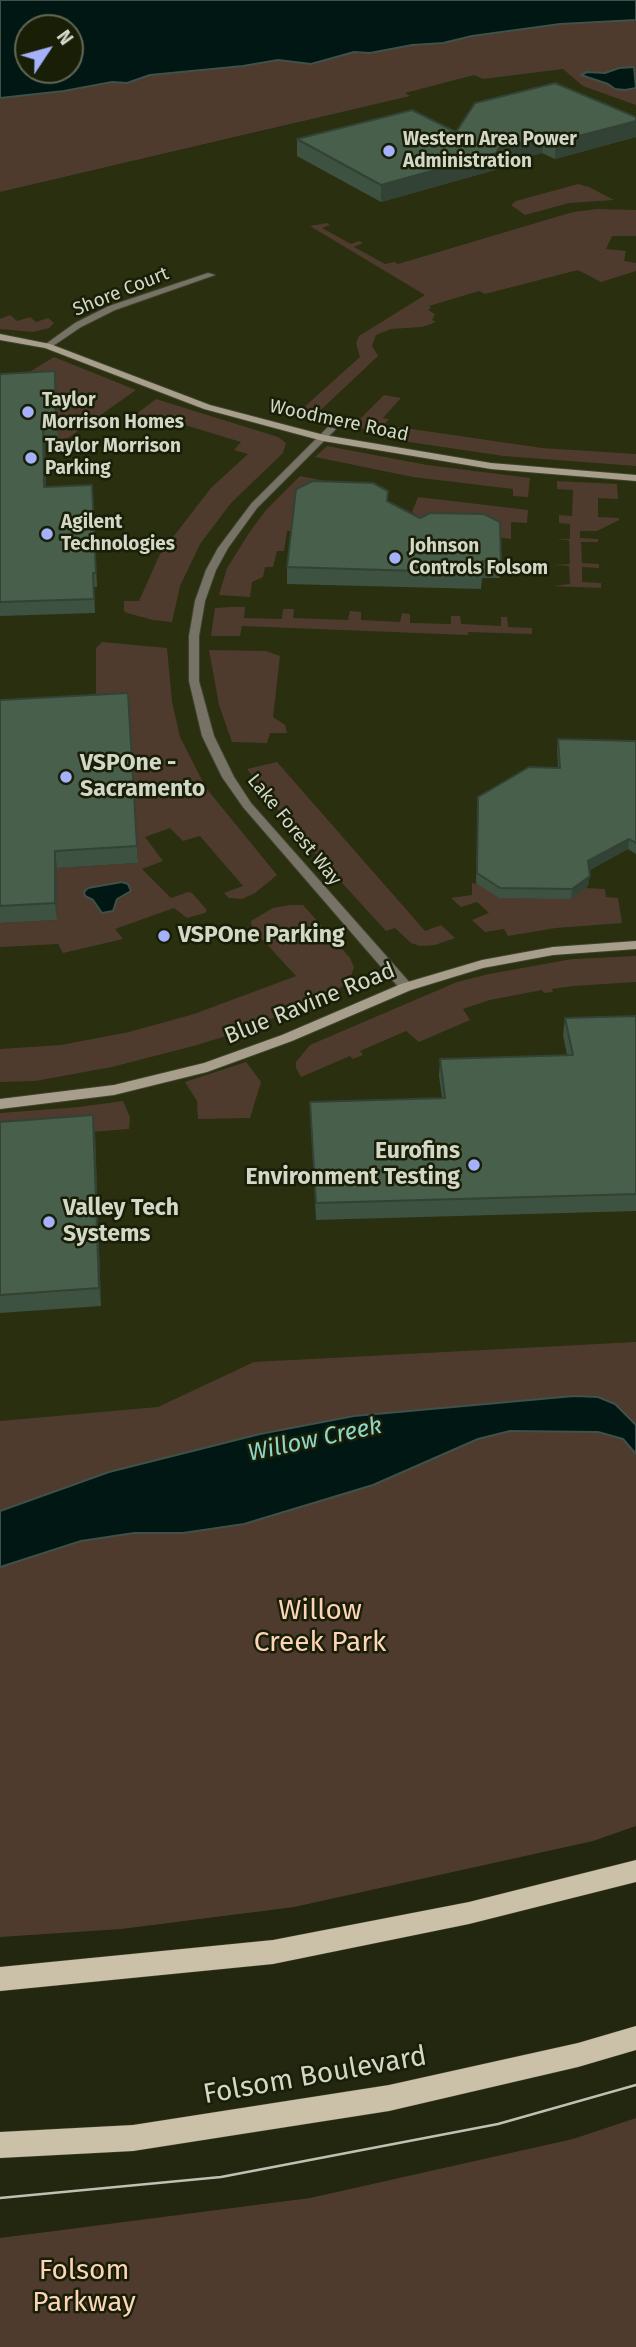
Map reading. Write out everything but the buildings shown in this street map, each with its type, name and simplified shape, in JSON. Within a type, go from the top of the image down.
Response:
[{"type":"main road","points":[[0,1979],[273,1952],[469,1913],[636,1871]]},
{"type":"main road","name":"Folsom Boulevard","points":[[0,2145],[133,2138],[389,2098],[578,2055],[636,2038]]},
{"type":"street","name":"Shore Court","points":[[47,346],[78,324],[102,313],[211,275]]},
{"type":"street","points":[[0,337],[47,346]]},
{"type":"street","name":"Woodmere Road","points":[[47,346],[207,407],[478,465],[636,478]]},
{"type":"street","name":"Lake Forest Way","points":[[327,433],[237,526],[211,570],[202,593],[194,636],[194,681],[208,736],[228,777],[247,805],[406,987]]},
{"type":"street","name":"Blue Ravine Road","points":[[0,1104],[114,1090],[207,1067],[287,1038],[406,987],[482,964],[526,955],[636,945]]},
{"type":"shaded area","points":[[636,55],[636,1826],[593,1841],[294,1907],[121,1929],[0,1937],[0,192],[280,127],[481,70]]},
{"type":"green space","points":[[0,0],[636,0],[636,105],[583,86],[563,69],[483,79],[474,75],[405,93],[410,96],[0,192]]},
{"type":"green space","points":[[578,184],[614,200],[569,203],[525,215],[511,205],[516,201]]},
{"type":"green space","points":[[598,209],[636,210],[636,236],[612,236],[606,249],[626,251],[624,261],[636,263],[636,271],[601,282],[578,270],[485,294],[479,291],[429,306],[431,308],[428,310],[435,314],[432,320],[436,322],[422,327],[391,329],[376,335],[372,346],[378,356],[309,421],[293,417],[360,357],[356,343],[359,336],[425,295],[310,226],[327,223],[330,225],[322,228],[351,244],[359,241],[363,243],[354,247],[385,264],[398,264],[573,212]]},
{"type":"green space","points":[[10,315],[17,321],[30,317],[36,322],[48,318],[54,323],[49,328],[33,332],[0,329],[0,319]]},
{"type":"green space","points":[[54,357],[136,390],[61,443],[0,446],[0,440],[58,437],[23,376]]},
{"type":"green space","points":[[384,395],[401,398],[383,418],[389,419],[384,425],[542,448],[636,454],[636,466],[504,456],[382,438],[385,434],[353,426]]},
{"type":"green space","points":[[156,399],[278,437],[286,443],[283,453],[231,503],[200,544],[180,586],[172,622],[127,613],[124,611],[124,601],[139,601],[160,554],[211,488],[248,454],[234,450],[241,442],[155,416],[150,420],[135,415]]},
{"type":"green space","points":[[327,446],[427,465],[530,478],[528,497],[513,496],[513,489],[413,477],[315,457]]},
{"type":"green space","points":[[300,476],[356,487],[293,531],[287,531],[284,551],[277,551],[273,567],[265,567],[263,577],[252,582],[250,597],[219,595],[227,568],[249,533],[266,510]]},
{"type":"green space","points":[[557,481],[617,484],[618,499],[598,498],[598,517],[619,520],[597,531],[580,531],[580,538],[598,539],[598,542],[581,542],[582,563],[599,564],[599,568],[582,567],[582,582],[601,583],[601,588],[552,586],[570,584],[569,566],[553,565],[570,564],[569,540],[554,539],[570,539],[570,524],[559,523],[559,515],[572,516],[573,490],[557,489]]},
{"type":"green space","points":[[418,497],[528,510],[527,523],[511,522],[511,539],[434,529],[412,512]]},
{"type":"green space","points":[[245,607],[244,618],[282,619],[283,609],[294,609],[293,618],[348,620],[350,611],[361,612],[361,620],[400,622],[402,613],[410,614],[410,623],[451,624],[451,616],[460,616],[461,624],[501,626],[501,617],[507,617],[508,627],[532,628],[532,634],[468,632],[468,635],[242,626],[240,636],[211,636],[215,608]]},
{"type":"green space","points":[[102,642],[167,648],[172,702],[180,737],[206,788],[277,875],[255,893],[242,899],[229,898],[224,893],[243,886],[200,836],[183,841],[170,828],[145,837],[163,861],[142,869],[171,898],[192,893],[207,910],[205,913],[187,918],[174,908],[115,929],[123,939],[63,953],[58,944],[0,947],[0,923],[57,920],[57,868],[138,863],[129,710],[96,712],[96,648]]},
{"type":"green space","points":[[209,650],[266,651],[280,656],[273,717],[285,725],[287,733],[270,733],[267,743],[232,742],[219,705]]},
{"type":"green space","points":[[277,762],[425,931],[441,925],[455,938],[435,945],[420,946],[411,943],[395,928],[386,931],[291,827],[247,769]]},
{"type":"green space","points":[[472,883],[571,899],[585,888],[605,889],[606,897],[618,898],[622,923],[556,928],[508,936],[504,929],[485,932],[472,920],[489,913],[477,902],[461,907],[451,898],[472,895]]},
{"type":"green space","points":[[303,905],[350,958],[354,967],[351,977],[342,987],[249,1029],[197,1045],[112,1067],[35,1081],[0,1082],[0,1049],[61,1045],[129,1032],[194,1014],[296,976],[252,928],[251,921],[273,908]]},
{"type":"green space","points":[[636,956],[636,982],[573,986],[552,989],[553,992],[544,993],[542,990],[490,1000],[463,1009],[470,1020],[419,1042],[406,1031],[360,1051],[363,1055],[353,1059],[350,1056],[301,1077],[296,1068],[296,1062],[310,1045],[457,982],[572,959]]},
{"type":"green space","points":[[246,1062],[261,1082],[250,1118],[198,1119],[197,1101],[185,1082]]},
{"type":"green space","points":[[123,1101],[130,1117],[129,1129],[0,1139],[0,1113]]},
{"type":"green space","name":"Willow Creek Park","points":[[636,1342],[636,1826],[593,1841],[294,1907],[121,1929],[0,1937],[0,1421],[158,1407],[254,1362]]},
{"type":"green space","name":"Folsom Parkway","points":[[636,2118],[636,2347],[0,2347],[0,2238],[310,2198],[573,2139]]},
{"type":"water","points":[[0,0],[636,0],[636,20],[560,24],[370,53],[354,52],[311,64],[278,60],[150,75],[127,83],[112,82],[64,91],[0,98]]},
{"type":"water","points":[[634,67],[636,88],[625,90],[615,89],[581,75],[587,72],[605,73]]},
{"type":"water","points":[[122,882],[128,884],[131,891],[117,899],[113,911],[102,913],[93,900],[85,896],[84,892],[88,888]]},
{"type":"water","name":"Willow Creek","points":[[574,1396],[598,1397],[615,1404],[636,1425],[636,1454],[623,1439],[598,1432],[510,1431],[478,1439],[373,1485],[244,1524],[183,1533],[134,1533],[81,1541],[0,1567],[0,1511],[109,1472],[260,1434],[354,1416]]},
{"type":"tram line","points":[[0,2198],[221,2177],[498,2124],[636,2085]]},
{"type":"place","name":"Western Area Power Administration","points":[[389,151]]},
{"type":"place","name":"Taylor Morrison Homes","points":[[28,412]]},
{"type":"place","name":"Taylor Morrison Parking","points":[[31,458]]},
{"type":"place","name":"Agilent Technologies","points":[[47,534]]},
{"type":"place","name":"Johnson Controls Folsom","points":[[395,558]]},
{"type":"place","name":"VSPOne - Sacramento","points":[[66,777]]},
{"type":"place","name":"VSPOne Parking","points":[[164,936]]},
{"type":"place","name":"Eurofins Environment Testing","points":[[474,1165]]},
{"type":"place","name":"Valley Tech Systems","points":[[49,1222]]}]
